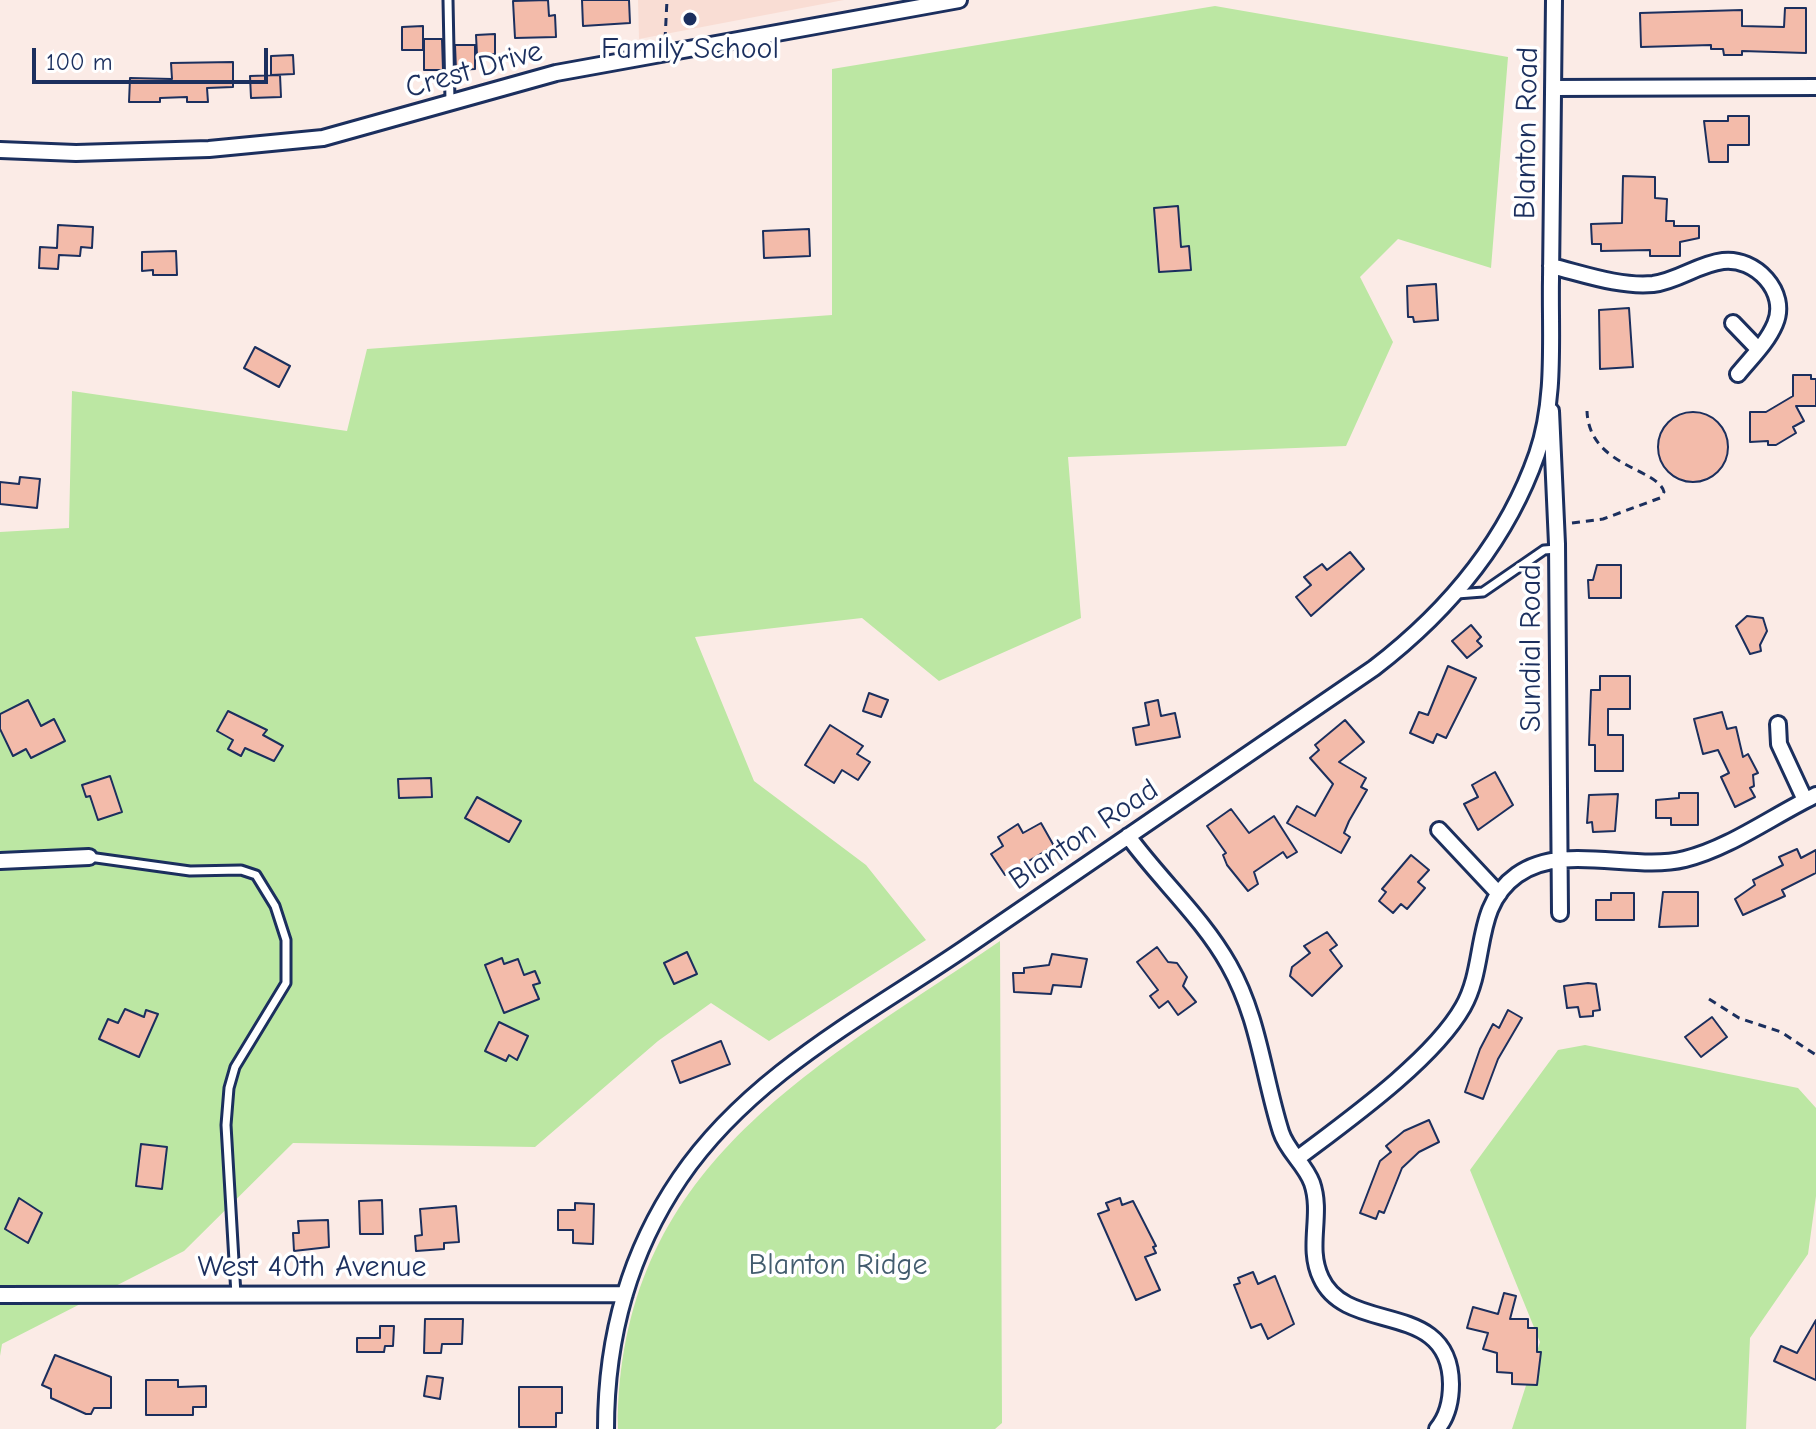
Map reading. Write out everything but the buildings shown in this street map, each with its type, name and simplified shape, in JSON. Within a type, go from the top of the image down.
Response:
[{"type":"street","name":"Crest Drive","points":[[0,150],[132,152],[279,144],[323,138],[556,73],[959,0]]},
{"type":"street","name":"Blanton Road","points":[[606,1429],[608,1371],[625,1294],[648,1234],[680,1177],[752,1099],[861,1013],[945,961],[1374,668],[1417,635],[1457,594],[1510,514],[1526,479],[1537,453],[1550,383],[1554,0]]},
{"type":"street","points":[[1553,88],[1816,87]]},
{"type":"street","points":[[1551,266],[1638,284],[1673,280],[1715,262],[1733,261],[1749,266],[1768,280],[1777,302],[1773,328],[1738,374]]},
{"type":"street","points":[[1733,323],[1758,349]]},
{"type":"street","name":"Sundial Road","points":[[1550,383],[1557,549],[1560,913]]},
{"type":"street","points":[[1298,1158],[1405,1072],[1462,1008],[1477,968],[1486,915],[1499,894],[1520,873],[1559,861],[1655,863],[1685,859],[1810,797],[1779,744],[1778,724]]},
{"type":"street","points":[[1439,830],[1499,894]]},
{"type":"street","points":[[1128,836],[1229,965],[1261,1044],[1282,1137],[1298,1158],[1317,1198],[1313,1249],[1322,1281],[1348,1305],[1422,1329],[1440,1348],[1450,1370],[1451,1395],[1444,1421],[1437,1429]]},
{"type":"street","points":[[0,861],[89,857]]},
{"type":"street","name":"West 40th Avenue","points":[[0,1295],[625,1294]]},
{"type":"lane","points":[[448,0],[450,104]]},
{"type":"lane","points":[[1457,594],[1483,592],[1540,552],[1557,549]]},
{"type":"lane","points":[[89,857],[190,871],[241,870],[256,875],[275,906],[286,940],[286,983],[235,1067],[229,1088],[226,1125],[236,1295]]},
{"type":"path","points":[[664,55],[667,0]]},
{"type":"path","points":[[1556,525],[1612,516],[1660,498],[1664,492],[1660,483],[1633,471],[1604,449],[1589,428],[1587,411]]},
{"type":"path","points":[[1709,999],[1739,1018],[1781,1032],[1816,1055]]},
{"type":"shaded area","name":"Family School","points":[[638,0],[844,0],[639,39]]},
{"type":"green space","points":[[1215,6],[1508,57],[1491,268],[1398,239],[1360,277],[1393,342],[1346,446],[1068,457],[1081,618],[939,681],[862,618],[695,637],[754,781],[866,865],[926,940],[769,1041],[711,1003],[658,1041],[535,1147],[293,1143],[184,1251],[2,1344],[0,1356],[0,532],[69,528],[72,391],[347,431],[367,349],[832,315],[832,69]]},
{"type":"green space","name":"Blanton Ridge","points":[[1000,941],[1002,1423],[995,1429],[618,1429],[627,1338],[651,1260],[689,1193],[738,1135],[797,1083],[861,1035]]},
{"type":"green space","points":[[1585,1045],[1798,1088],[1816,1108],[1816,1196],[1808,1254],[1750,1338],[1746,1429],[1512,1429],[1540,1342],[1470,1170],[1558,1050]]},
{"type":"place","name":"Family School","points":[[690,19]]}]
